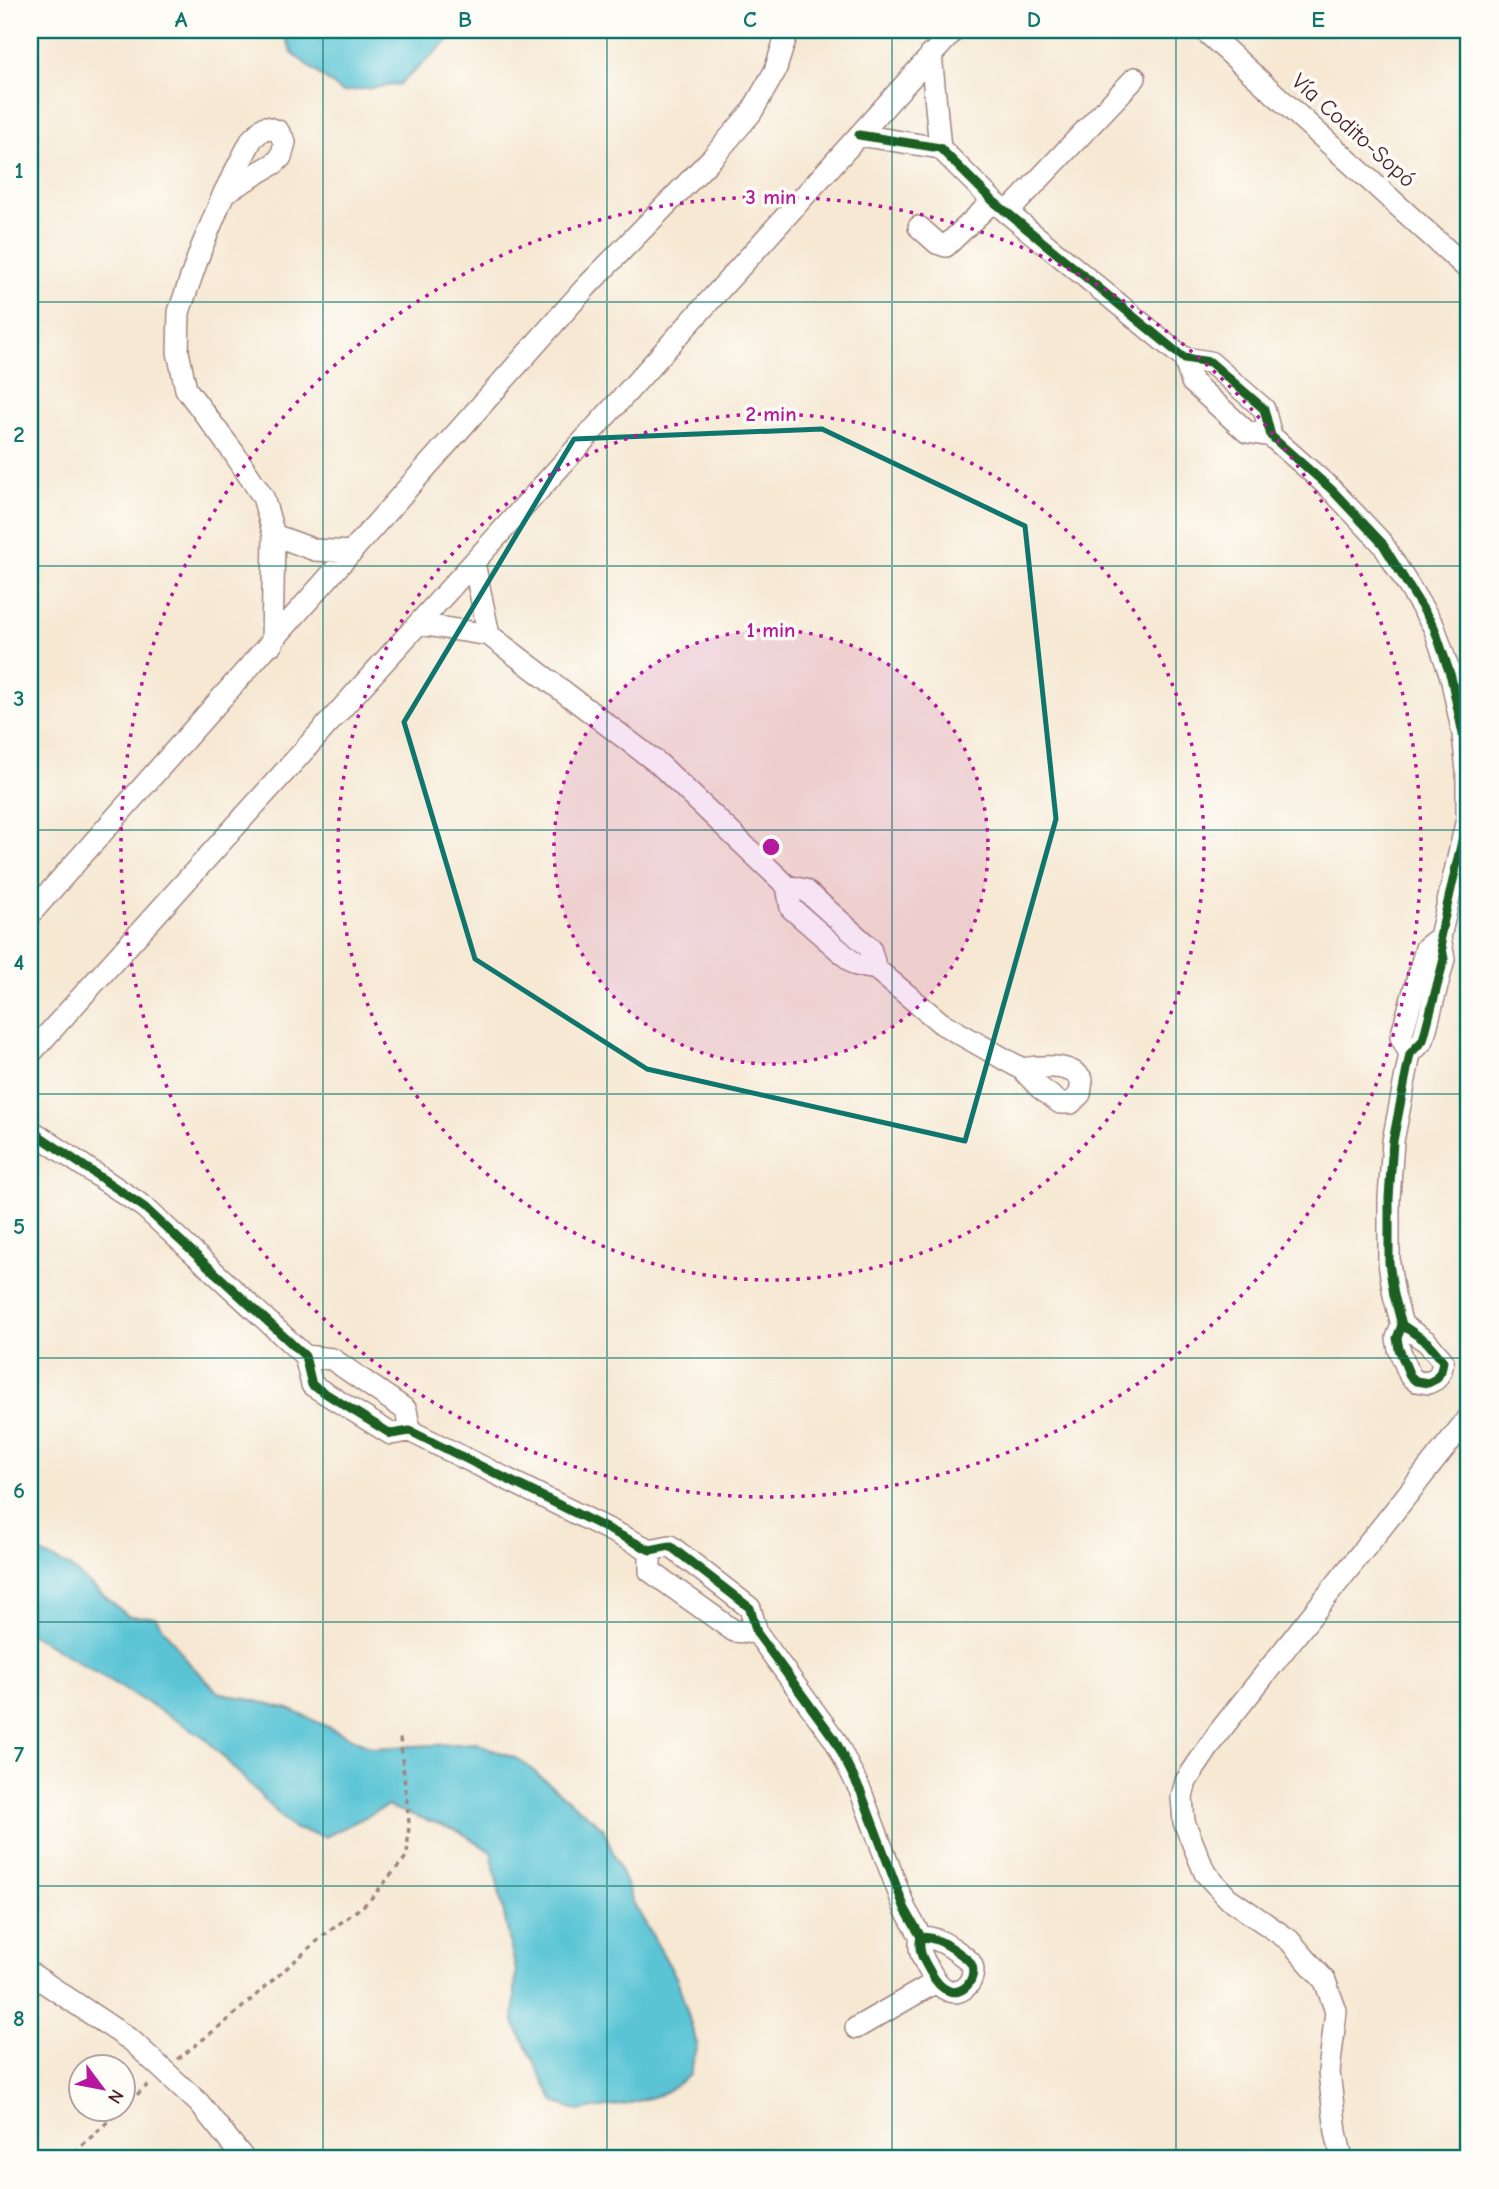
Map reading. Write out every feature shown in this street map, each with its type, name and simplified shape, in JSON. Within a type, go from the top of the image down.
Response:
[{"type":"street","points":[[30,914],[587,286],[712,158],[751,113],[775,71],[788,30]]},
{"type":"street","points":[[30,1054],[954,30]]},
{"type":"street","name":"Vía Codito-Sopó","points":[[1204,30],[1469,270]]},
{"type":"street","points":[[931,54],[940,148]]},
{"type":"street","points":[[919,227],[937,243],[946,246],[1000,207],[1135,78]]},
{"type":"street","points":[[859,135],[940,148],[1000,207],[1184,358],[1192,382],[1247,432],[1272,436],[1331,489],[1382,543],[1434,627],[1455,695],[1463,734],[1467,771],[1467,819],[1440,937],[1444,959],[1423,1040],[1410,1054],[1393,1141],[1389,1198],[1389,1263],[1402,1325]]},
{"type":"street","points":[[224,193],[179,312],[178,352],[186,389],[234,453],[262,497],[274,535],[272,643]]},
{"type":"street","points":[[274,535],[315,550],[352,552]]},
{"type":"street","points":[[474,563],[489,635]]},
{"type":"street","points":[[419,624],[489,635],[659,764],[787,887],[791,908],[856,965],[876,969],[941,1023],[1022,1069]]},
{"type":"street","points":[[31,1127],[144,1206],[305,1356],[312,1385],[391,1434],[410,1431],[650,1550],[670,1546],[750,1608],[757,1633],[835,1740],[861,1792],[905,1909],[922,1937]]},
{"type":"street","points":[[305,1356],[332,1359],[406,1410],[410,1431]]},
{"type":"street","points":[[1342,2159],[1329,2072],[1336,2011],[1325,1981],[1289,1940],[1228,1898],[1205,1873],[1184,1822],[1182,1797],[1186,1781],[1219,1732],[1469,1417]]},
{"type":"street","points":[[650,1550],[650,1571],[734,1631],[757,1633]]},
{"type":"street","points":[[922,1937],[932,1937],[948,1945],[971,1964],[973,1970],[967,1986],[952,1993],[936,1982],[920,1953],[922,1937]]},
{"type":"street","points":[[30,1973],[132,2041],[199,2103],[244,2159]]},
{"type":"street","points":[[856,2028],[936,1982]]},
{"type":"path","points":[[136,2095],[368,1902],[407,1856],[409,1823],[400,1738]]},
{"type":"path","points":[[67,2159],[107,2122]]},
{"type":"highlighted area","points":[[822,429],[1025,526],[1056,819],[965,1141],[647,1069],[475,959],[404,722],[574,439]]},
{"type":"water","points":[[282,30],[467,30],[452,37],[400,84],[342,92],[292,53]]},
{"type":"water","points":[[30,1548],[68,1566],[128,1616],[155,1617],[189,1663],[218,1692],[289,1709],[373,1748],[476,1743],[520,1760],[603,1828],[633,1902],[677,1979],[697,2044],[690,2075],[665,2093],[628,2104],[580,2111],[554,2102],[514,2022],[516,1971],[491,1852],[459,1831],[387,1806],[325,1837],[292,1828],[204,1737],[30,1633]]},
{"type":"cycle path","points":[[859,135],[940,148],[993,201],[1184,358],[1210,362],[1264,409],[1271,436],[1331,489],[1382,543],[1434,627],[1451,677],[1463,734],[1467,771],[1467,819],[1440,937],[1444,959],[1423,1040],[1410,1054],[1393,1141],[1389,1198],[1389,1263],[1402,1325],[1397,1338],[1399,1349],[1410,1376],[1416,1381],[1428,1383],[1436,1379],[1443,1361],[1427,1342],[1402,1325]]},
{"type":"cycle path","points":[[30,1133],[35,1133],[144,1207],[305,1356],[312,1385],[391,1434],[410,1431],[650,1550],[670,1546],[750,1608],[757,1633],[835,1740],[861,1792],[905,1909],[921,1937],[921,1951],[931,1973],[939,1985],[948,1991],[963,1989],[972,1977],[970,1962],[941,1941],[921,1937]]}]
